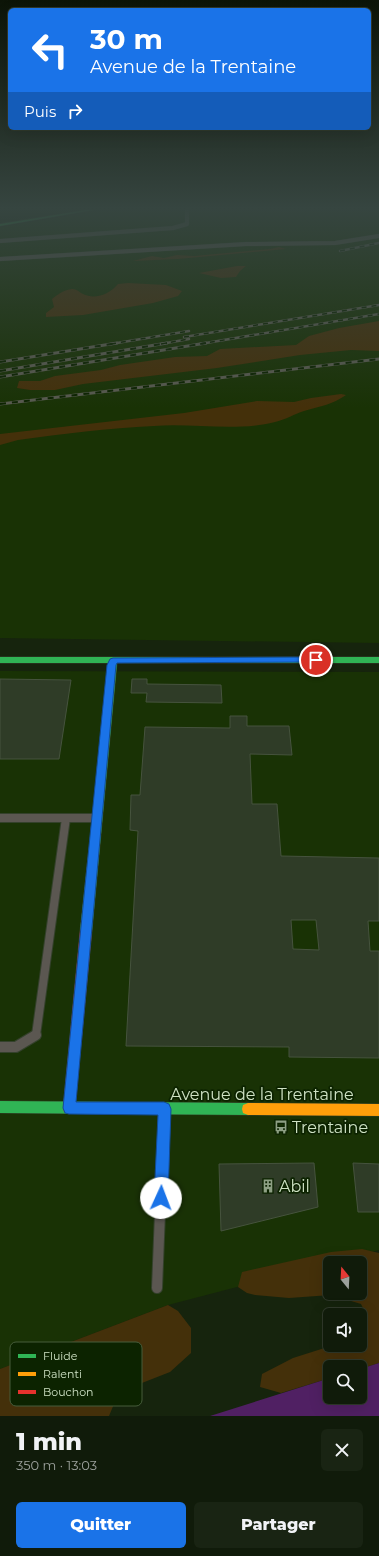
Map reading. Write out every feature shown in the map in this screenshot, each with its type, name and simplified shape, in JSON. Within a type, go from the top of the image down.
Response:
[{"type":"street","points":[[0,660],[379,660]]},
{"type":"street","points":[[69,1108],[113,661]]},
{"type":"street","name":"Avenue de la Trentaine","points":[[0,1107],[379,1110]]},
{"type":"lane","points":[[0,818],[97,818]]},
{"type":"lane","points":[[0,1047],[16,1047],[36,1036],[66,818]]},
{"type":"lane","points":[[157,1288],[164,1109]]},
{"type":"shaded area","points":[[0,276],[379,276],[379,643],[0,638]]},
{"type":"shaded area","points":[[213,276],[237,276],[236,277],[221,278]]},
{"type":"shaded area","points":[[128,283],[166,285],[182,291],[178,296],[153,303],[83,315],[46,317],[46,313],[54,307],[52,299],[64,291],[74,289],[88,296],[97,296],[111,291],[118,284]]},
{"type":"shaded area","points":[[379,321],[379,351],[351,350],[300,355],[217,368],[83,384],[55,390],[30,390],[17,388],[19,381],[40,381],[55,376],[101,370],[120,365],[175,357],[207,356],[220,349],[296,345],[309,336],[339,328]]},
{"type":"shaded area","points":[[341,394],[346,395],[326,405],[300,412],[279,421],[260,425],[230,427],[169,425],[120,428],[18,440],[0,445],[0,434],[184,413],[257,401],[294,402]]},
{"type":"shaded area","points":[[0,671],[379,672],[379,1250],[356,1256],[323,1256],[323,1265],[168,1305],[71,1342],[10,1342],[10,1365],[0,1369]]},
{"type":"shaded area","points":[[362,1249],[379,1253],[379,1363],[367,1367],[367,1360],[323,1360],[323,1380],[281,1393],[260,1387],[262,1374],[293,1358],[323,1348],[323,1352],[367,1352],[367,1308],[363,1308],[361,1304],[348,1300],[367,1300],[367,1256],[323,1256],[323,1296],[289,1298],[247,1293],[238,1287],[242,1272],[331,1252]]},
{"type":"shaded area","points":[[168,1305],[178,1311],[191,1328],[191,1353],[170,1372],[142,1383],[142,1342],[71,1342]]},
{"type":"shaded area","points":[[379,1363],[379,1416],[210,1416],[323,1380],[323,1404],[367,1404],[367,1367]]},
{"type":"shaded area","points":[[10,1365],[10,1406],[113,1406],[109,1416],[0,1416],[0,1369]]},
{"type":"building","points":[[0,679],[71,680],[59,759],[0,759]]},
{"type":"building","points":[[132,679],[147,679],[147,684],[221,685],[222,703],[146,702],[147,693],[131,693]]},
{"type":"building","points":[[230,716],[247,716],[247,726],[289,726],[292,755],[250,754],[252,804],[277,804],[281,856],[379,858],[379,921],[368,921],[370,951],[379,951],[379,1058],[289,1057],[289,1047],[126,1046],[138,831],[130,830],[131,795],[140,795],[145,727],[230,728]],"holes":[[[291,920],[316,920],[319,950],[293,949]]]},
{"type":"building","name":"Abil","points":[[314,1163],[318,1207],[221,1231],[219,1164]]},
{"type":"building","points":[[353,1163],[379,1164],[379,1212],[358,1212]]},
{"type":"railway","points":[[184,337],[379,305]]},
{"type":"railway","points":[[204,343],[379,314]]},
{"type":"railway","points":[[117,343],[189,331]]},
{"type":"railway","points":[[161,344],[189,339]]},
{"type":"railway","points":[[0,362],[117,343]]},
{"type":"railway","points":[[111,344],[117,343]]},
{"type":"railway","points":[[0,371],[167,343]]},
{"type":"railway","points":[[0,377],[204,343]]},
{"type":"railway","points":[[0,404],[379,359]]},
{"type":"traffic: fast","points":[[0,660],[379,660]]},
{"type":"traffic: fast","points":[[86,931],[113,661]]},
{"type":"traffic: fast","points":[[0,1107],[248,1109]]},
{"type":"traffic: slow","points":[[248,1109],[379,1110]]},
{"type":"traffic: jam","points":[[69,1108],[86,931]]},
{"type":"place","name":"Trentaine","points":[[281,1127]]},
{"type":"place","name":"Abil","points":[[268,1186]]},
{"type":"route","points":[[161,1198],[164,1109],[69,1108],[113,661],[316,660]]}]
